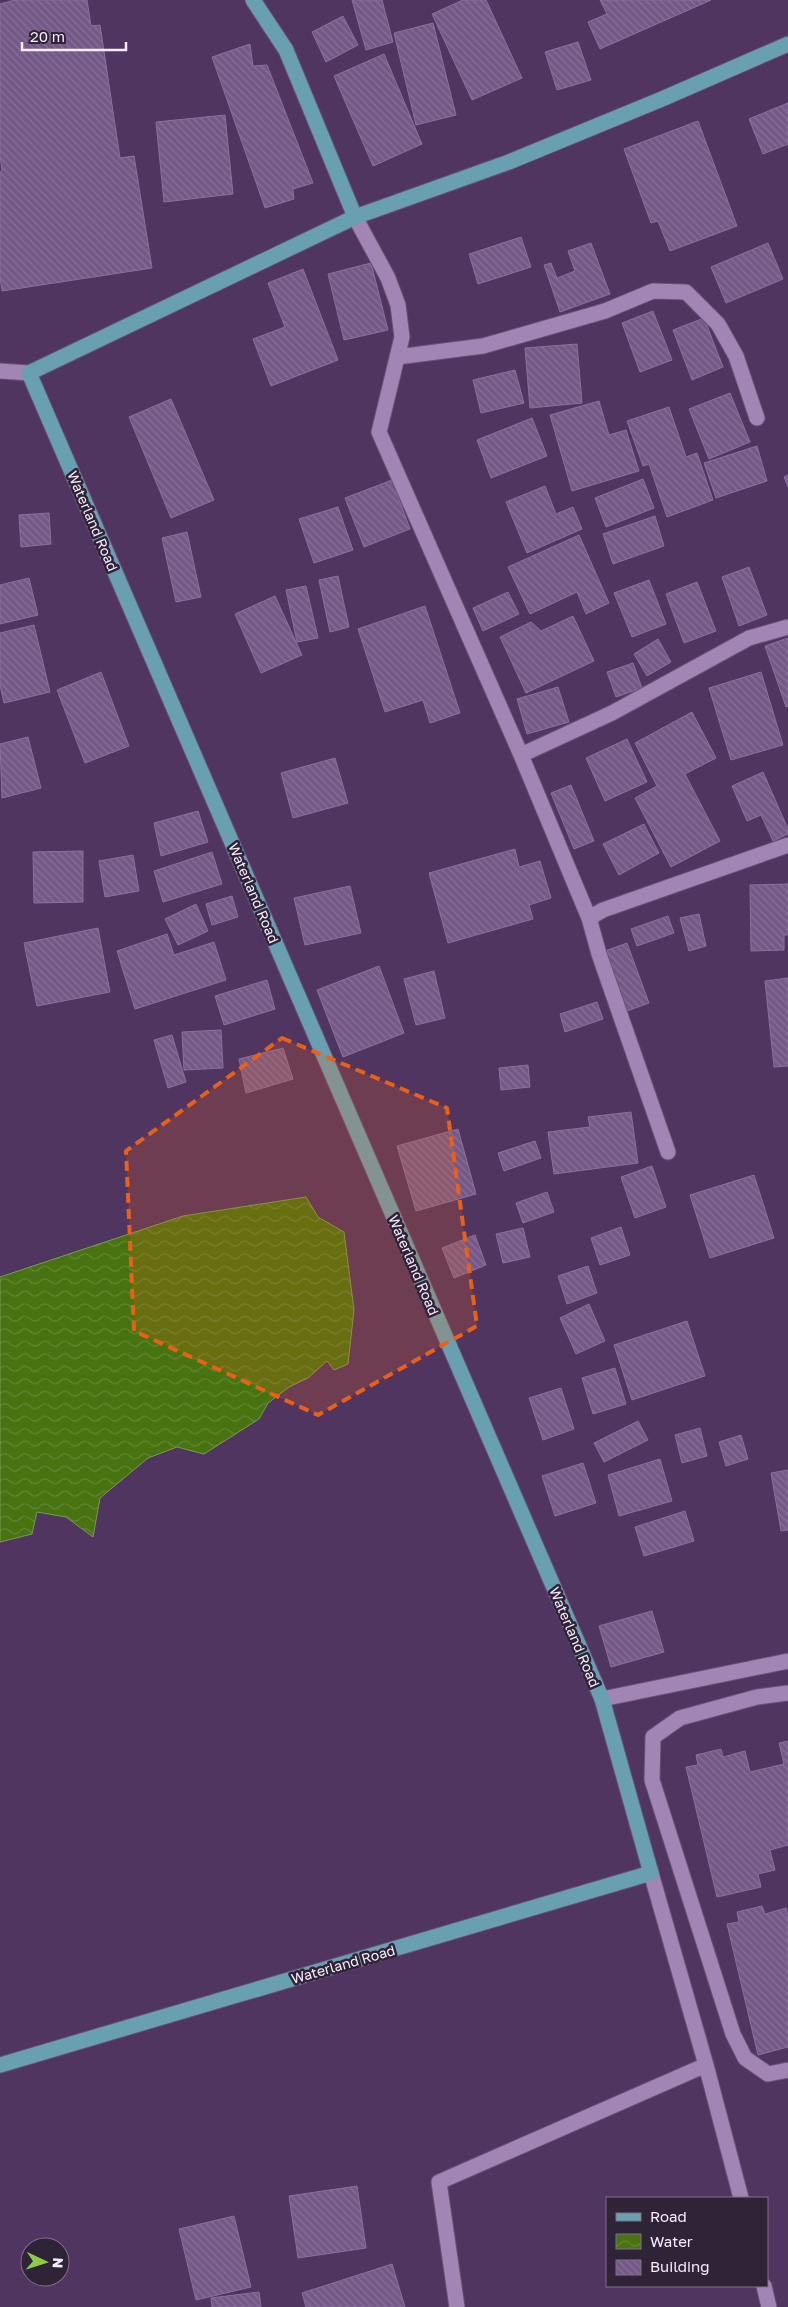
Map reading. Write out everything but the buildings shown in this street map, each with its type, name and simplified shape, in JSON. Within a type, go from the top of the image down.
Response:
[{"type":"main road","points":[[252,0],[286,50],[355,217]]},
{"type":"main road","points":[[29,373],[355,217],[509,162],[662,100],[788,44]]},
{"type":"main road","name":"Waterland Road","points":[[0,2066],[651,1873],[602,1699],[29,373]]},
{"type":"street","points":[[355,217],[388,278],[398,305],[402,337],[379,432],[521,755],[589,918],[599,954],[668,1152]]},
{"type":"street","points":[[397,357],[483,346],[605,311],[654,291],[686,292],[718,324],[736,356],[757,418]]},
{"type":"street","points":[[0,371],[29,373]]},
{"type":"street","points":[[521,755],[612,713],[749,638],[788,627]]},
{"type":"street","points":[[589,918],[603,910],[788,845]]},
{"type":"street","points":[[602,1699],[788,1661]]},
{"type":"street","points":[[788,1693],[757,1697],[680,1718],[653,1737],[652,1780],[733,2034],[745,2058],[768,2074],[788,2070]]},
{"type":"street","points":[[651,1873],[706,2065],[741,2197]]},
{"type":"street","points":[[457,2307],[439,2182],[706,2065]]},
{"type":"street","points":[[764,2287],[769,2307]]},
{"type":"highlighted area","points":[[282,1038],[447,1108],[477,1326],[318,1415],[134,1331],[126,1151]]},
{"type":"water","points":[[306,1197],[318,1217],[344,1232],[354,1310],[348,1364],[334,1370],[327,1361],[308,1378],[289,1387],[268,1403],[259,1419],[204,1454],[177,1447],[148,1458],[100,1498],[93,1537],[66,1517],[37,1512],[32,1534],[0,1542],[0,1277],[183,1216]]}]
